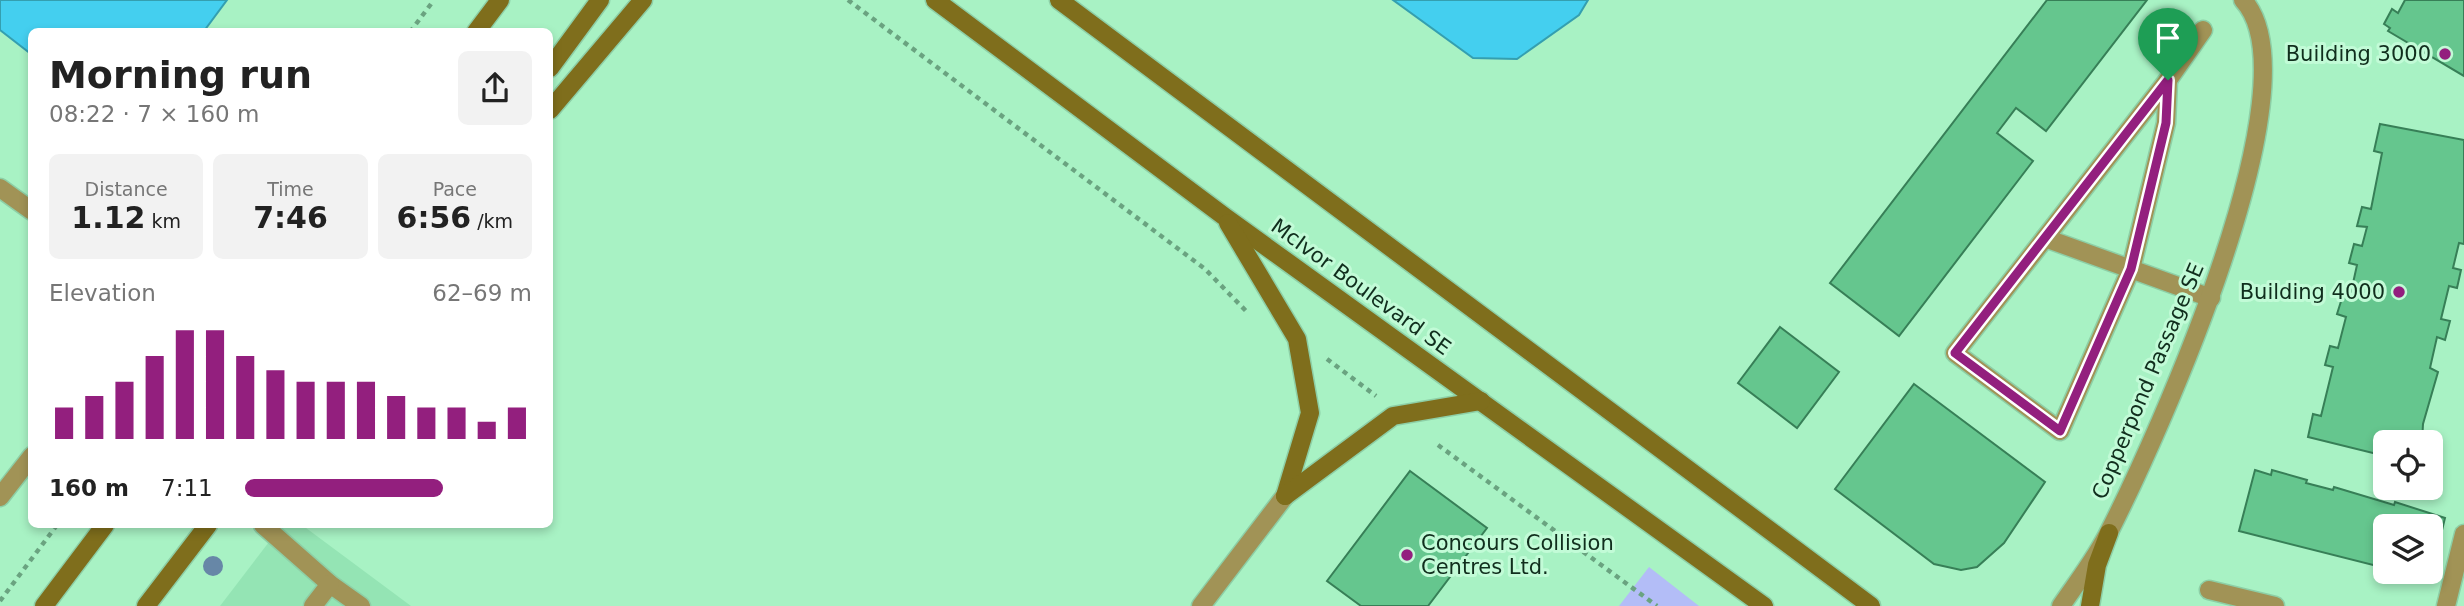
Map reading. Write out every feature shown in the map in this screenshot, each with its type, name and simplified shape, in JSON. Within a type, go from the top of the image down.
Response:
[{"type":"main road","points":[[479,28],[500,0]]},
{"type":"main road","points":[[553,64],[600,0]]},
{"type":"main road","points":[[553,106],[643,0]]},
{"type":"main road","name":"McIvor Boulevard SE","points":[[935,0],[1225,217],[1764,606]]},
{"type":"main road","points":[[1059,0],[1871,606]]},
{"type":"main road","points":[[1225,217],[1297,339],[1310,413],[1285,496]]},
{"type":"main road","points":[[1285,496],[1393,416],[1482,401]]},
{"type":"main road","points":[[44,606],[103,528]]},
{"type":"main road","points":[[146,606],[206,528]]},
{"type":"main road","points":[[2090,606],[2097,565],[2109,533]]},
{"type":"street","name":"Copperpond Passage SE","points":[[2062,606],[2109,533],[2153,441],[2211,298],[2250,165],[2261,88],[2263,39],[2257,22],[2243,0]]},
{"type":"street","points":[[2168,80],[2166,123],[2131,269],[2060,431],[1955,353],[2168,80],[2203,30]]},
{"type":"street","points":[[0,188],[28,208]]},
{"type":"street","points":[[2045,238],[2211,298]]},
{"type":"street","points":[[0,497],[28,461]]},
{"type":"street","points":[[1201,606],[1285,496]]},
{"type":"street","points":[[266,528],[361,606]]},
{"type":"street","points":[[2446,606],[2464,534]]},
{"type":"street","points":[[313,606],[330,583]]},
{"type":"street","points":[[2209,590],[2275,606]]},
{"type":"path","points":[[414,28],[433,0]]},
{"type":"path","points":[[848,0],[1205,269],[1258,323]]},
{"type":"path","points":[[1324,356],[1379,398]]},
{"type":"path","points":[[1438,445],[1657,606]]},
{"type":"path","points":[[0,601],[55,528]]},
{"type":"shaded area","points":[[0,0],[227,0],[206,28],[28,28],[28,52],[0,30]]},
{"type":"shaded area","points":[[1393,0],[1588,0],[1579,15],[1517,59],[1473,58]]},
{"type":"shaded area","points":[[280,528],[306,528],[411,606],[220,606]]},
{"type":"shaded area","points":[[1649,567],[1699,606],[1619,606]]},
{"type":"building","points":[[2047,0],[2147,0],[2046,131],[2016,108],[1997,133],[2033,161],[1899,336],[1830,283]]},
{"type":"building","name":"Building 3000","points":[[2405,0],[2464,0],[2464,76],[2388,31],[2390,28],[2384,24],[2392,9],[2398,13]]},
{"type":"building","name":"Building 4000","points":[[2380,124],[2464,140],[2464,244],[2459,243],[2453,268],[2461,270],[2457,288],[2449,286],[2441,319],[2450,321],[2445,340],[2437,337],[2430,368],[2438,372],[2423,430],[2373,430],[2373,453],[2308,437],[2313,414],[2321,416],[2333,367],[2325,365],[2330,346],[2338,348],[2346,317],[2337,314],[2343,295],[2350,297],[2357,265],[2349,263],[2354,244],[2362,246],[2367,227],[2357,226],[2362,207],[2371,209],[2382,153],[2374,151]]},
{"type":"building","points":[[1780,327],[1839,372],[1797,428],[1738,383]]},
{"type":"building","points":[[1914,384],[2045,482],[2004,543],[1977,567],[1961,570],[1934,564],[1835,489]]},
{"type":"building","points":[[2255,470],[2271,475],[2272,470],[2307,480],[2306,483],[2333,490],[2334,487],[2373,500],[2394,505],[2395,502],[2432,514],[2373,514],[2373,565],[2239,531]]},
{"type":"building","name":"Concours Collision Centres Ltd.","points":[[1410,471],[1487,528],[1428,606],[1361,606],[1327,581]]},
{"type":"place","name":"Building 3000","points":[[2445,54]]},
{"type":"place","name":"Building 4000","points":[[2399,292]]},
{"type":"place","name":"Concours Collision Centres Ltd.","points":[[1407,555]]},
{"type":"route","points":[[2168,80],[2166,123],[2131,269],[2060,431],[1955,353],[2168,80]]}]
